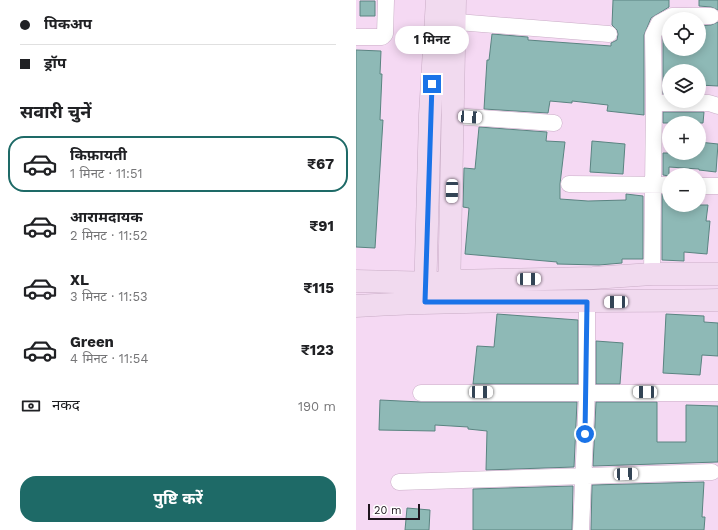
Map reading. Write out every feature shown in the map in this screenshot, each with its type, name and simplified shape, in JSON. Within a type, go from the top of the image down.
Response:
[{"type":"street","points":[[356,37],[382,36],[385,34],[386,0]]},
{"type":"street","points":[[425,292],[430,115],[443,14],[455,0]]},
{"type":"street","points":[[443,14],[609,34]]},
{"type":"street","points":[[443,14],[453,116],[449,291]]},
{"type":"street","points":[[652,274],[654,103],[653,36],[659,23],[672,16],[711,16]]},
{"type":"street","points":[[654,103],[709,102],[718,106]]},
{"type":"street","points":[[453,116],[554,123]]},
{"type":"street","points":[[569,184],[662,185]]},
{"type":"street","points":[[706,186],[718,186]]},
{"type":"street","points":[[449,291],[652,274],[718,274]]},
{"type":"street","points":[[356,281],[425,292]]},
{"type":"street","points":[[356,306],[425,292],[436,283],[449,291],[587,302],[718,300]]},
{"type":"street","points":[[581,530],[587,392],[587,302]]},
{"type":"street","points":[[421,393],[718,393]]},
{"type":"street","points":[[399,482],[712,472]]},
{"type":"building","points":[[613,0],[669,0],[669,7],[651,18],[644,35],[644,115],[607,111],[608,105],[572,101],[572,103],[550,101],[548,113],[484,109],[487,60],[489,60],[492,34],[528,37],[528,40],[611,46],[611,43],[617,40],[618,34],[617,30],[612,25]]},
{"type":"building","points":[[699,0],[718,0],[718,10],[711,7],[699,6]]},
{"type":"building","points":[[360,1],[375,1],[375,16],[360,16]]},
{"type":"building","points":[[718,22],[718,86],[706,85],[706,64],[663,64],[663,56],[706,56],[706,25]]},
{"type":"building","points":[[356,50],[381,51],[380,74],[382,74],[380,120],[383,120],[375,248],[356,247]]},
{"type":"building","points":[[663,112],[704,112],[704,116],[663,116]]},
{"type":"building","points":[[479,127],[547,132],[546,141],[565,142],[560,184],[560,199],[588,201],[626,200],[626,194],[643,196],[643,259],[622,259],[622,263],[599,265],[557,264],[557,262],[465,254],[469,208],[463,207],[464,168],[475,169]]},
{"type":"building","points":[[592,141],[625,144],[623,174],[590,172]]},
{"type":"building","points":[[706,143],[718,144],[716,172],[706,171],[706,168],[663,168],[663,160],[706,160]]},
{"type":"building","points":[[706,205],[708,205],[706,221],[710,221],[707,254],[684,252],[684,261],[662,260],[662,212],[706,212]]},
{"type":"building","points":[[497,314],[578,320],[578,384],[473,384],[477,346],[494,347]]},
{"type":"building","points":[[666,314],[704,316],[704,322],[718,323],[718,356],[702,355],[700,375],[663,373]]},
{"type":"building","points":[[596,341],[623,343],[620,384],[596,384]]},
{"type":"building","points":[[380,400],[421,402],[577,402],[574,467],[486,470],[487,431],[468,429],[468,427],[435,425],[435,431],[379,430]]},
{"type":"building","points":[[596,402],[657,402],[657,442],[686,442],[686,405],[718,406],[718,462],[593,466]]},
{"type":"building","points":[[704,482],[702,517],[705,517],[704,530],[591,530],[592,485]]},
{"type":"building","points":[[573,486],[572,530],[473,530],[473,489]]},
{"type":"building","points":[[407,508],[430,510],[429,530],[405,530]]},
{"type":"route","points":[[432,84],[425,302],[587,302],[587,392],[585,434]]}]
